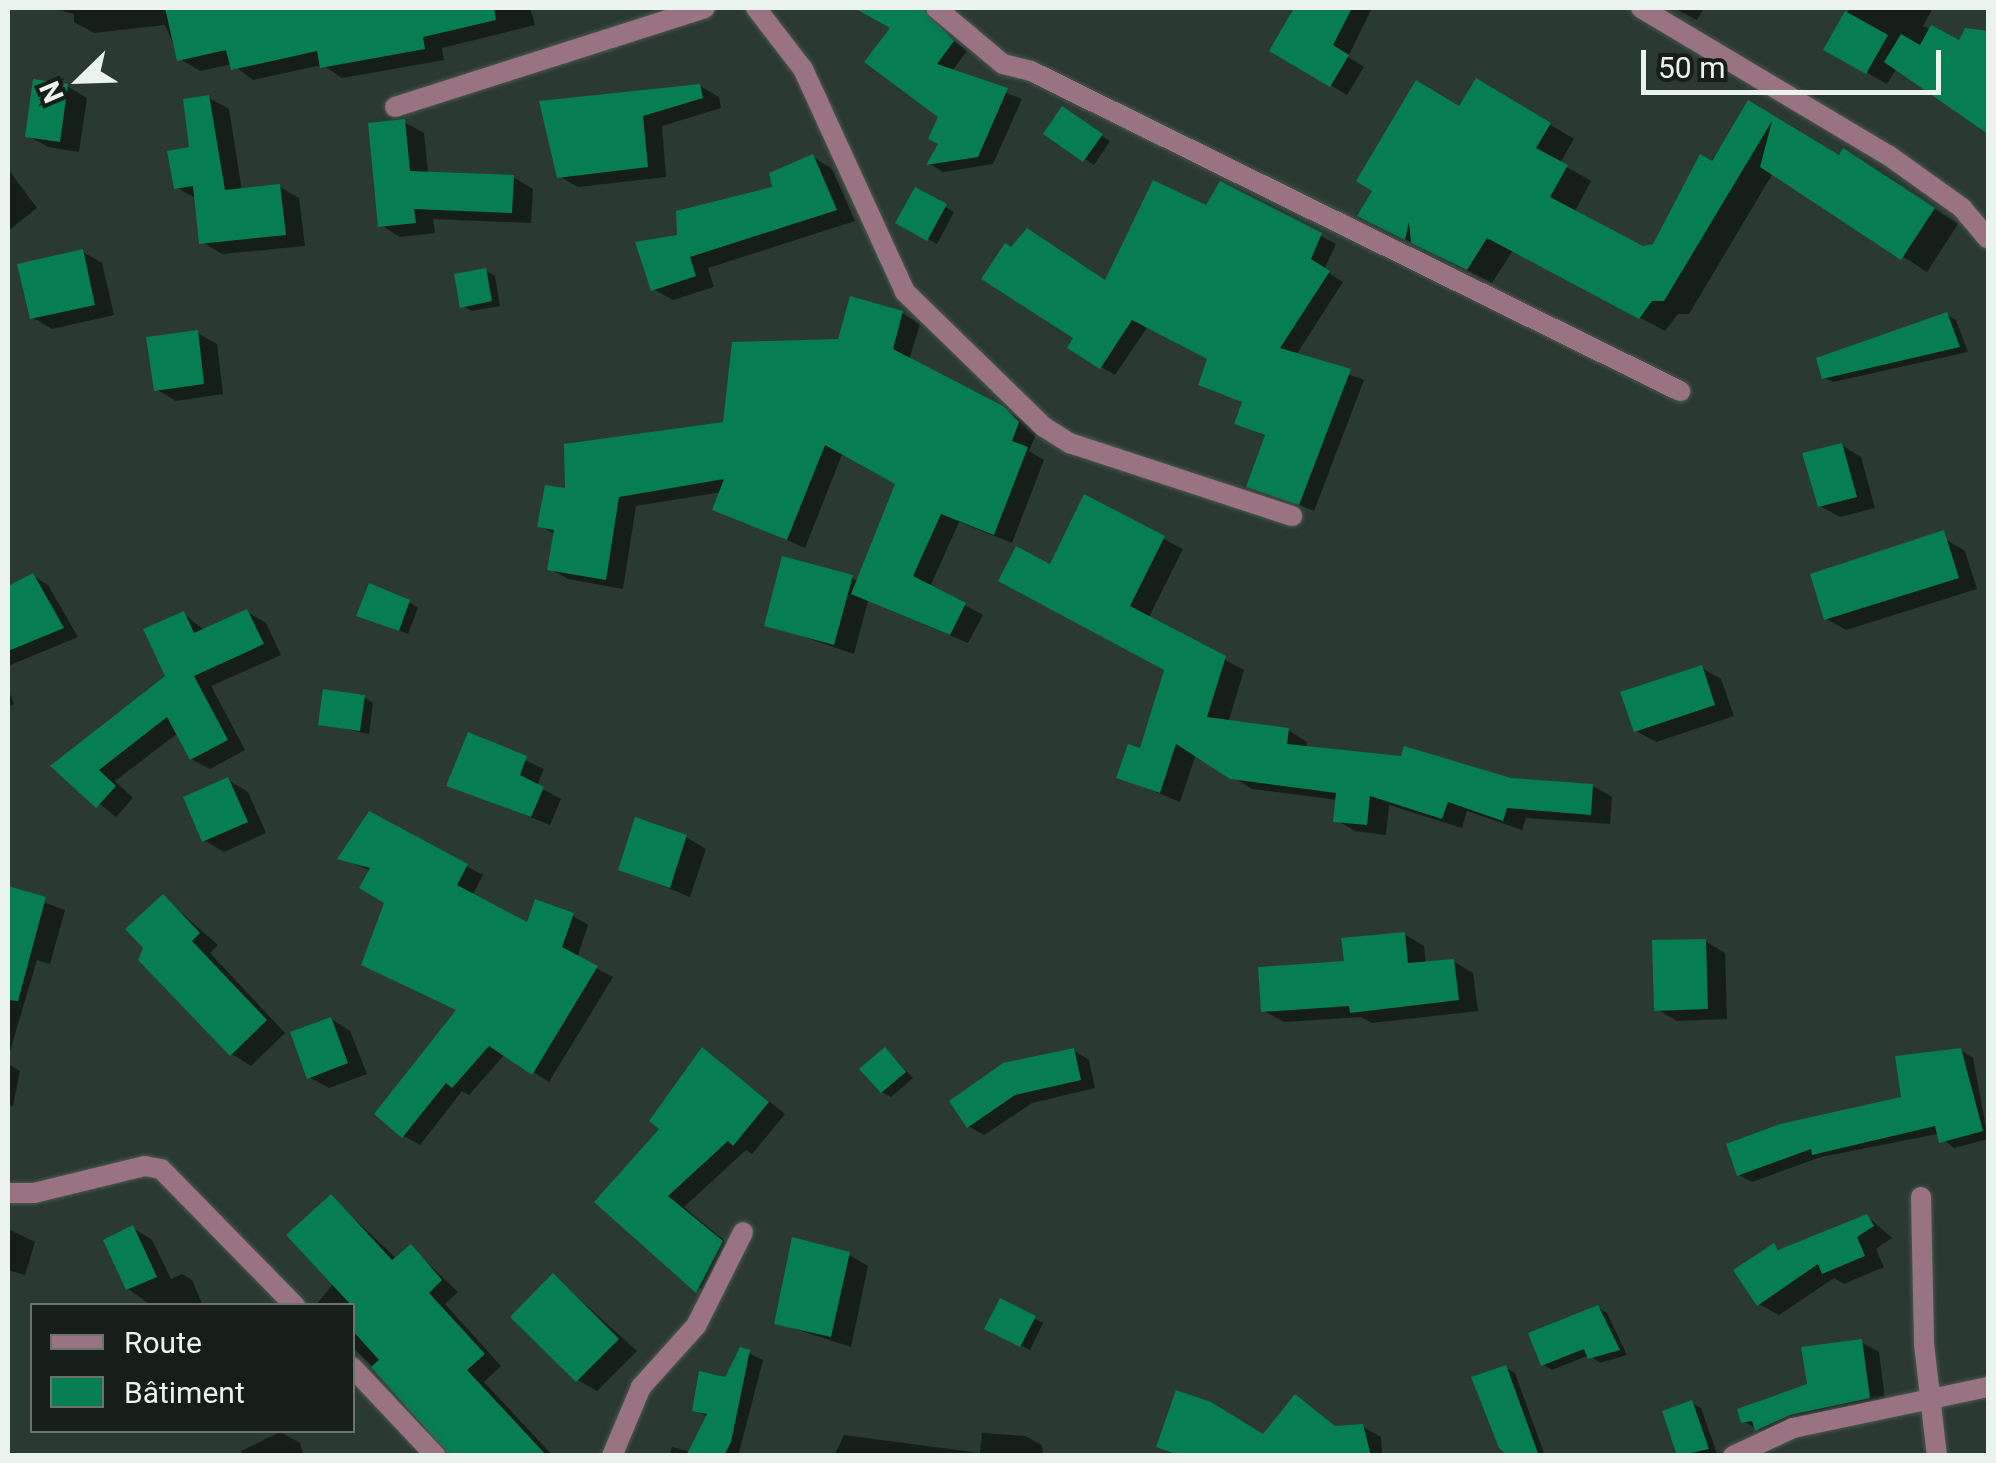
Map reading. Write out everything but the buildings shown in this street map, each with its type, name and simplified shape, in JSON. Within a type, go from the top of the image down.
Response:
[{"type":"street","points":[[395,107],[705,8]]},
{"type":"street","points":[[756,8],[803,69],[905,292],[1044,427],[1070,442],[1292,516]]},
{"type":"street","points":[[936,8],[1003,64],[1031,71],[1680,391]]},
{"type":"street","points":[[1640,8],[1888,155],[1962,208],[1988,239]]},
{"type":"street","points":[[8,1192],[34,1193],[145,1166],[161,1169],[292,1303]]},
{"type":"street","points":[[1920,1197],[1937,1456]]},
{"type":"street","points":[[612,1456],[641,1387],[696,1326],[743,1232]]},
{"type":"street","points":[[355,1370],[436,1456]]},
{"type":"street","points":[[1733,1456],[1793,1428],[1930,1394],[1988,1388]]}]
